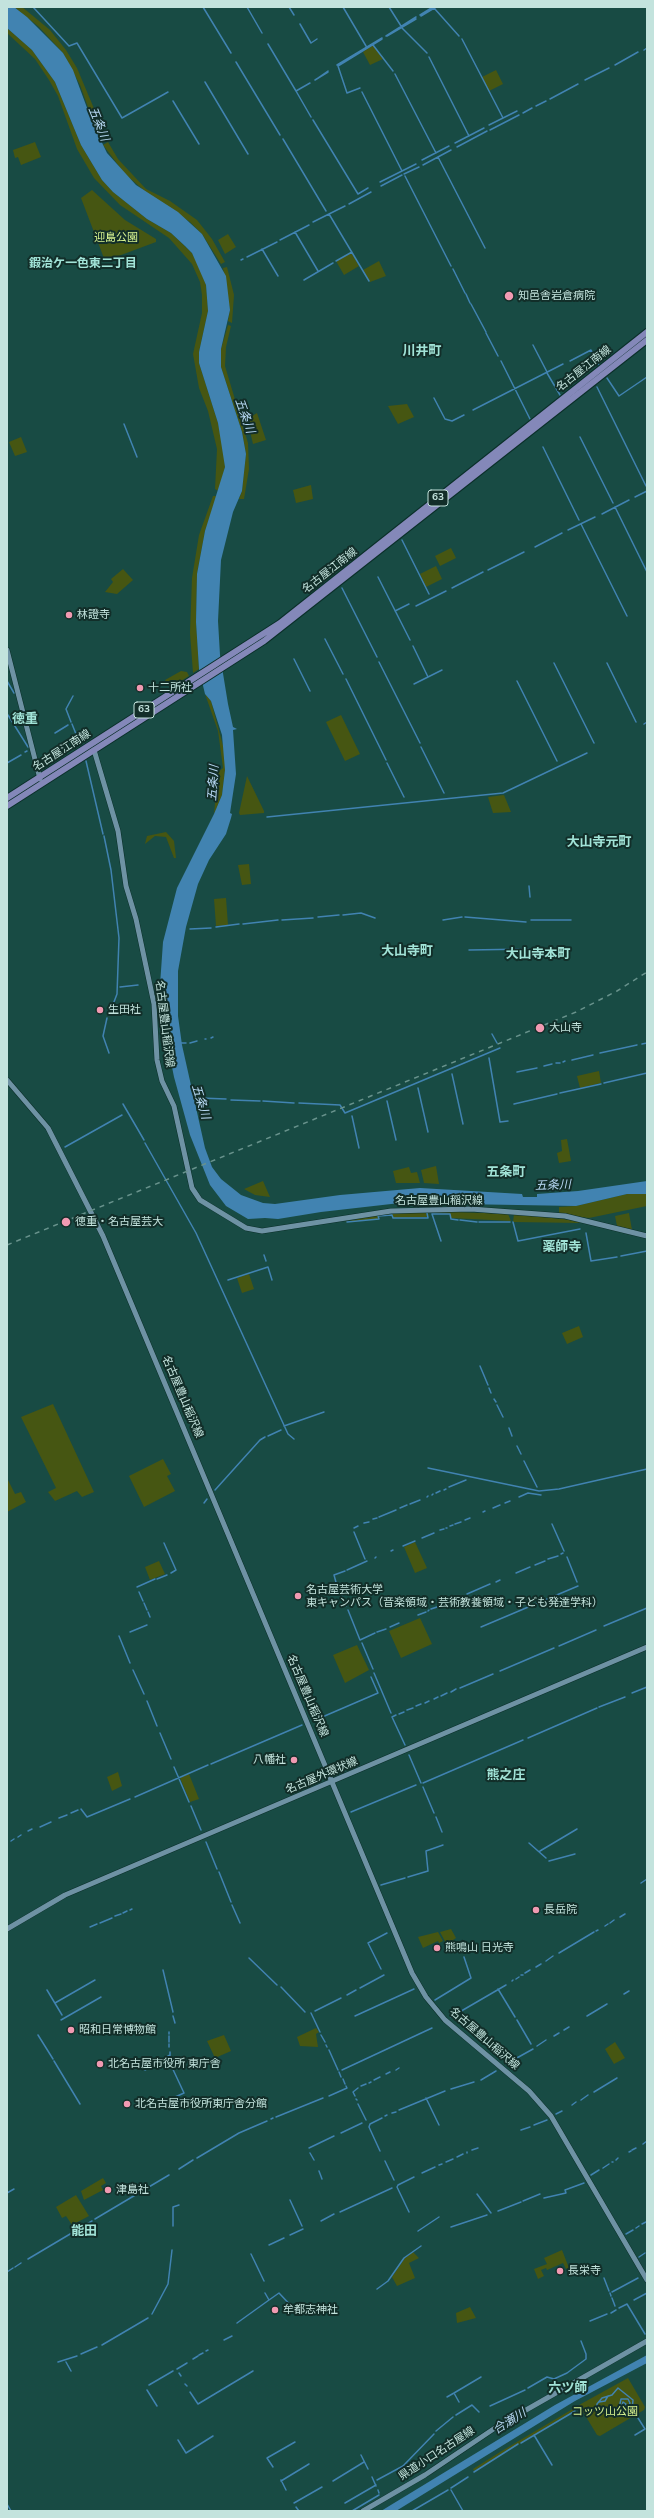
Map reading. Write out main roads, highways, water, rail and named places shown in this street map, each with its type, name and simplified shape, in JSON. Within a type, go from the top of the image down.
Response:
[{"type":"main road","name":"名古屋江南線","points":[[226,662],[297,610],[647,332]]},
{"type":"main road","name":"名古屋江南線","points":[[7,798],[94,750],[226,662],[289,623],[647,340]]},
{"type":"main road","points":[[7,650],[41,780]]},
{"type":"main road","name":"名古屋江南線","points":[[7,806],[41,780],[197,681]]},
{"type":"main road","name":"名古屋豊山稲沢線","points":[[94,750],[118,831],[126,886],[136,919],[154,1004],[154,1040],[156,1060],[162,1080],[174,1106],[192,1188],[200,1200],[246,1228],[262,1231],[391,1211],[471,1209],[565,1216],[647,1236]]},
{"type":"main road","name":"名古屋豊山稲沢線","points":[[7,1080],[48,1128],[99,1225],[407,1962],[426,1997],[458,2033],[529,2091],[550,2116],[647,2280]]},
{"type":"main road","name":"名古屋外環状線","points":[[7,1928],[65,1895],[647,1647]]},
{"type":"main road","name":"県道小口名古屋線","points":[[363,2511],[425,2475],[498,2426],[647,2341]]},
{"type":"water","points":[[7,7],[14,7],[27,17],[63,53],[73,70],[93,124],[107,153],[136,185],[178,212],[202,234],[226,276],[230,310],[221,349],[221,367],[242,432],[246,454],[242,491],[233,512],[221,560],[218,621],[220,655],[228,704],[233,727],[237,729],[233,730],[236,774],[230,813],[232,814],[231,818],[226,834],[209,860],[198,884],[186,927],[178,971],[178,1016],[182,1045],[205,1148],[212,1167],[221,1179],[241,1195],[263,1203],[275,1204],[340,1195],[420,1188],[522,1194],[523,1197],[537,1197],[537,1194],[578,1191],[647,1181],[647,1194],[627,1194],[576,1206],[400,1203],[321,1212],[278,1219],[248,1219],[226,1206],[210,1185],[190,1135],[174,1077],[163,1022],[160,985],[163,942],[177,888],[222,795],[225,770],[222,735],[211,701],[205,694],[199,669],[196,622],[197,574],[205,531],[225,467],[218,423],[199,363],[199,352],[208,311],[206,285],[192,253],[171,233],[147,219],[113,192],[102,180],[81,145],[55,82],[32,50],[7,28]]},
{"type":"water","points":[[647,2355],[647,2363],[575,2401],[396,2511],[381,2511],[555,2405]]},
{"type":"waterway","points":[[33,7],[69,46],[77,43],[122,118],[168,92]]},
{"type":"waterway","points":[[203,7],[231,53]]},
{"type":"waterway","points":[[247,7],[262,33]]},
{"type":"waterway","points":[[289,7],[294,15]]},
{"type":"waterway","points":[[343,7],[366,46]]},
{"type":"waterway","points":[[389,7],[401,26]]},
{"type":"waterway","points":[[420,15],[433,7]]},
{"type":"waterway","points":[[421,16],[436,7]]},
{"type":"waterway","points":[[434,8],[459,36]]},
{"type":"waterway","points":[[386,36],[416,17]]},
{"type":"waterway","points":[[387,36],[416,19]]},
{"type":"waterway","points":[[300,24],[311,43],[317,39]]},
{"type":"waterway","points":[[402,28],[427,53]]},
{"type":"waterway","points":[[337,65],[382,38]]},
{"type":"waterway","points":[[360,88],[347,93],[338,66],[382,39]]},
{"type":"waterway","points":[[462,39],[503,118]]},
{"type":"waterway","points":[[268,44],[296,91],[310,83]]},
{"type":"waterway","points":[[373,45],[393,71]]},
{"type":"waterway","points":[[615,65],[638,52]]},
{"type":"waterway","points":[[429,57],[469,136]]},
{"type":"waterway","points":[[236,62],[280,135]]},
{"type":"waterway","points":[[585,80],[609,68]]},
{"type":"waterway","points":[[315,80],[328,71]]},
{"type":"waterway","points":[[315,80],[328,72]]},
{"type":"waterway","points":[[395,74],[436,153]]},
{"type":"waterway","points":[[205,82],[248,154]]},
{"type":"waterway","points":[[550,99],[578,84]]},
{"type":"waterway","points":[[296,91],[311,117]]},
{"type":"waterway","points":[[362,92],[402,171]]},
{"type":"waterway","points":[[173,101],[199,144]]},
{"type":"waterway","points":[[536,106],[546,101]]},
{"type":"waterway","points":[[523,113],[532,108]]},
{"type":"waterway","points":[[489,125],[517,111]]},
{"type":"waterway","points":[[490,130],[519,115]]},
{"type":"waterway","points":[[313,120],[358,194],[368,188]]},
{"type":"waterway","points":[[455,143],[484,128]]},
{"type":"waterway","points":[[457,147],[487,131]]},
{"type":"waterway","points":[[283,139],[326,211]]},
{"type":"waterway","points":[[422,160],[449,146]]},
{"type":"waterway","points":[[423,165],[451,150]]},
{"type":"waterway","points":[[438,157],[485,248]]},
{"type":"waterway","points":[[380,182],[416,164]]},
{"type":"waterway","points":[[404,174],[419,167]]},
{"type":"waterway","points":[[381,186],[402,175]]},
{"type":"waterway","points":[[405,176],[451,266]]},
{"type":"waterway","points":[[349,204],[371,192]]},
{"type":"waterway","points":[[313,222],[345,206]]},
{"type":"waterway","points":[[329,214],[369,281]]},
{"type":"waterway","points":[[280,240],[309,225]]},
{"type":"waterway","points":[[295,232],[318,271]]},
{"type":"waterway","points":[[247,257],[277,242]]},
{"type":"waterway","points":[[262,249],[278,276]]},
{"type":"waterway","points":[[336,261],[352,252]]},
{"type":"waterway","points":[[304,280],[333,263]]},
{"type":"waterway","points":[[453,269],[465,293]]},
{"type":"waterway","points":[[466,294],[470,303]]},
{"type":"waterway","points":[[471,304],[486,332]]},
{"type":"waterway","points":[[486,333],[498,356]]},
{"type":"waterway","points":[[533,345],[547,372]]},
{"type":"waterway","points":[[570,361],[591,350],[599,365]]},
{"type":"waterway","points":[[501,361],[530,419]]},
{"type":"waterway","points":[[473,410],[563,364]]},
{"type":"waterway","points":[[547,373],[560,395]]},
{"type":"waterway","points":[[607,378],[619,396],[647,377]]},
{"type":"waterway","points":[[597,387],[646,486]]},
{"type":"waterway","points":[[434,398],[445,419],[452,421],[464,415]]},
{"type":"waterway","points":[[124,424],[137,457]]},
{"type":"waterway","points":[[580,437],[613,503]]},
{"type":"waterway","points":[[543,447],[579,520]]},
{"type":"waterway","points":[[635,497],[647,491]]},
{"type":"waterway","points":[[602,514],[629,500]]},
{"type":"waterway","points":[[615,507],[647,572]]},
{"type":"waterway","points":[[568,530],[595,517]]},
{"type":"waterway","points":[[581,524],[627,616]]},
{"type":"waterway","points":[[535,547],[562,533]]},
{"type":"waterway","points":[[402,540],[429,594]]},
{"type":"waterway","points":[[488,570],[524,552]]},
{"type":"waterway","points":[[452,588],[483,572]]},
{"type":"waterway","points":[[378,577],[410,640]]},
{"type":"waterway","points":[[342,588],[377,657]]},
{"type":"waterway","points":[[416,606],[446,591]]},
{"type":"waterway","points":[[395,611],[409,604]]},
{"type":"waterway","points":[[325,639],[343,674]]},
{"type":"waterway","points":[[413,646],[428,677]]},
{"type":"waterway","points":[[294,659],[310,691]]},
{"type":"waterway","points":[[379,662],[420,743]]},
{"type":"waterway","points":[[554,663],[594,743]]},
{"type":"waterway","points":[[607,663],[636,722]]},
{"type":"waterway","points":[[414,684],[442,670]]},
{"type":"waterway","points":[[346,679],[386,760]]},
{"type":"waterway","points":[[7,681],[14,693]]},
{"type":"waterway","points":[[517,681],[557,761]]},
{"type":"waterway","points":[[71,722],[66,709],[73,696]]},
{"type":"waterway","points":[[8,715],[28,747]]},
{"type":"waterway","points":[[72,724],[80,744]]},
{"type":"waterway","points":[[55,733],[68,725]]},
{"type":"waterway","points":[[421,747],[444,793]]},
{"type":"waterway","points":[[267,817],[503,793],[587,753]]},
{"type":"waterway","points":[[7,763],[21,755]]},
{"type":"waterway","points":[[86,761],[103,834]]},
{"type":"waterway","points":[[387,763],[404,797]]},
{"type":"waterway","points":[[104,836],[111,870],[119,938],[117,994],[109,1015]]},
{"type":"waterway","points":[[529,886],[530,897]]},
{"type":"waterway","points":[[343,915],[361,913],[375,918]]},
{"type":"waterway","points":[[318,917],[339,915]]},
{"type":"waterway","points":[[443,920],[462,917]]},
{"type":"waterway","points":[[465,917],[526,922]]},
{"type":"waterway","points":[[282,920],[313,918]]},
{"type":"waterway","points":[[243,924],[278,920]]},
{"type":"waterway","points":[[531,920],[571,920]]},
{"type":"waterway","points":[[216,927],[239,924]]},
{"type":"waterway","points":[[190,929],[211,928]]},
{"type":"waterway","points":[[469,950],[529,949]]},
{"type":"waterway","points":[[120,987],[138,985]]},
{"type":"waterway","points":[[107,1018],[103,1036],[109,1053]]},
{"type":"waterway","points":[[492,1034],[497,1043]]},
{"type":"waterway","points":[[190,1043],[197,1041]]},
{"type":"waterway","points":[[180,1043],[186,1043]]},
{"type":"waterway","points":[[642,1044],[647,1043]]},
{"type":"waterway","points":[[600,1053],[637,1045]]},
{"type":"waterway","points":[[299,1103],[340,1105],[345,1113],[500,1048]]},
{"type":"waterway","points":[[572,1060],[593,1055]]},
{"type":"waterway","points":[[489,1058],[500,1122],[508,1121]]},
{"type":"waterway","points":[[544,1066],[552,1064]]},
{"type":"waterway","points":[[517,1072],[537,1068]]},
{"type":"waterway","points":[[604,1083],[647,1073]]},
{"type":"waterway","points":[[452,1074],[463,1124]]},
{"type":"waterway","points":[[560,1093],[601,1084]]},
{"type":"waterway","points":[[418,1088],[428,1132]]},
{"type":"waterway","points":[[514,1104],[557,1094]]},
{"type":"waterway","name":"五条川","points":[[200,1098],[226,1099]]},
{"type":"waterway","points":[[231,1100],[260,1101]]},
{"type":"waterway","points":[[263,1101],[294,1103]]},
{"type":"waterway","points":[[387,1101],[396,1140]]},
{"type":"waterway","points":[[123,1104],[144,1140]]},
{"type":"waterway","points":[[65,1147],[122,1115]]},
{"type":"waterway","points":[[352,1116],[359,1148]]},
{"type":"waterway","points":[[145,1143],[196,1233],[288,1434],[294,1439]]},
{"type":"waterway","points":[[347,1222],[379,1219],[378,1216],[392,1215],[393,1218],[428,1218],[427,1213]]},
{"type":"waterway","points":[[441,1241],[432,1214],[450,1214],[451,1219],[458,1220]]},
{"type":"waterway","points":[[460,1220],[477,1222]]},
{"type":"waterway","points":[[479,1222],[510,1222]]},
{"type":"waterway","points":[[513,1222],[518,1241],[580,1229]]},
{"type":"waterway","points":[[586,1233],[591,1261],[617,1257]]},
{"type":"waterway","points":[[621,1256],[647,1251]]},
{"type":"waterway","points":[[264,1255],[266,1261]]},
{"type":"waterway","points":[[228,1280],[268,1267],[272,1280]]},
{"type":"waterway","points":[[480,1366],[488,1385]]},
{"type":"waterway","points":[[489,1388],[491,1393]]},
{"type":"waterway","points":[[497,1405],[503,1417]]},
{"type":"waterway","points":[[284,1426],[324,1412]]},
{"type":"waterway","points":[[509,1428],[512,1436]]},
{"type":"waterway","points":[[268,1436],[281,1430]]},
{"type":"waterway","points":[[215,1490],[260,1440],[265,1437]]},
{"type":"waterway","points":[[517,1446],[521,1454]]},
{"type":"waterway","points":[[524,1461],[537,1487]]},
{"type":"waterway","points":[[428,1468],[539,1491],[559,1489],[647,1469]]},
{"type":"waterway","points":[[449,1487],[466,1480]]},
{"type":"waterway","points":[[436,1493],[440,1491]]},
{"type":"waterway","points":[[519,1497],[528,1493],[541,1495]]},
{"type":"waterway","points":[[204,1503],[207,1499]]},
{"type":"waterway","points":[[410,1504],[420,1500]]},
{"type":"waterway","points":[[505,1503],[510,1501]]},
{"type":"waterway","points":[[400,1508],[407,1505]]},
{"type":"waterway","points":[[493,1508],[500,1505]]},
{"type":"waterway","points":[[379,1517],[396,1510]]},
{"type":"waterway","points":[[373,1519],[377,1518]]},
{"type":"waterway","points":[[465,1520],[470,1518]]},
{"type":"waterway","points":[[364,1523],[369,1522]]},
{"type":"waterway","points":[[455,1524],[461,1522]]},
{"type":"waterway","points":[[552,1524],[564,1551]]},
{"type":"waterway","points":[[354,1528],[358,1526]]},
{"type":"waterway","points":[[440,1530],[444,1529]]},
{"type":"waterway","points":[[354,1532],[365,1559]]},
{"type":"waterway","points":[[422,1538],[434,1533]]},
{"type":"waterway","points":[[403,1546],[415,1541]]},
{"type":"waterway","points":[[164,1543],[176,1570],[171,1573]]},
{"type":"waterway","points":[[548,1559],[558,1556]]},
{"type":"waterway","points":[[567,1557],[577,1582]]},
{"type":"waterway","points":[[347,1570],[367,1561]]},
{"type":"waterway","points":[[535,1565],[545,1561]]},
{"type":"waterway","points":[[516,1573],[530,1567]]},
{"type":"waterway","points":[[337,1586],[334,1575],[345,1571]]},
{"type":"waterway","points":[[157,1579],[167,1575]]},
{"type":"waterway","points":[[137,1587],[155,1579]]},
{"type":"waterway","points":[[496,1582],[500,1580]]},
{"type":"waterway","points":[[467,1594],[490,1584]]},
{"type":"waterway","points":[[481,1627],[578,1586]]},
{"type":"waterway","points":[[139,1592],[143,1601]]},
{"type":"waterway","points":[[340,1592],[343,1598]]},
{"type":"waterway","points":[[445,1603],[461,1597]]},
{"type":"waterway","points":[[343,1600],[346,1606]]},
{"type":"waterway","points":[[144,1603],[147,1610]]},
{"type":"waterway","points":[[439,1606],[443,1604]]},
{"type":"waterway","points":[[431,1609],[437,1607]]},
{"type":"waterway","points":[[604,1626],[647,1608]]},
{"type":"waterway","points":[[348,1610],[360,1640]]},
{"type":"waterway","points":[[148,1612],[150,1617]]},
{"type":"waterway","points":[[418,1615],[426,1612]]},
{"type":"waterway","points":[[390,1627],[399,1623]]},
{"type":"waterway","points":[[130,1632],[147,1625]]},
{"type":"waterway","points":[[377,1632],[386,1629]]},
{"type":"waterway","points":[[559,1646],[596,1630]]},
{"type":"waterway","points":[[360,1640],[375,1633]]},
{"type":"waterway","points":[[119,1636],[130,1663]]},
{"type":"waterway","points":[[362,1643],[373,1669]]},
{"type":"waterway","points":[[500,1671],[554,1648]]},
{"type":"waterway","points":[[133,1670],[144,1694]]},
{"type":"waterway","points":[[374,1673],[391,1713]]},
{"type":"waterway","points":[[460,1688],[493,1674]]},
{"type":"waterway","points":[[313,1721],[378,1693],[371,1677]]},
{"type":"waterway","points":[[632,1693],[647,1687]]},
{"type":"waterway","points":[[451,1692],[456,1689]]},
{"type":"waterway","points":[[441,1696],[447,1693]]},
{"type":"waterway","points":[[434,1699],[438,1697]]},
{"type":"waterway","points":[[599,1707],[625,1697]]},
{"type":"waterway","points":[[147,1701],[157,1726]]},
{"type":"waterway","points":[[425,1703],[429,1701]]},
{"type":"waterway","points":[[416,1706],[421,1704]]},
{"type":"waterway","points":[[407,1710],[413,1708]]},
{"type":"waterway","points":[[528,1738],[597,1708]]},
{"type":"waterway","points":[[399,1714],[404,1712]]},
{"type":"waterway","points":[[396,1715],[392,1717],[405,1745]]},
{"type":"waterway","points":[[211,1764],[302,1725]]},
{"type":"waterway","points":[[160,1733],[171,1759]]},
{"type":"waterway","points":[[423,1783],[523,1740]]},
{"type":"waterway","points":[[409,1755],[421,1783]]},
{"type":"waterway","points":[[135,1797],[208,1765]]},
{"type":"waterway","points":[[174,1767],[189,1802]]},
{"type":"waterway","points":[[351,1812],[416,1785]]},
{"type":"waterway","points":[[423,1787],[434,1813]]},
{"type":"waterway","points":[[81,1809],[87,1817],[130,1799]]},
{"type":"waterway","points":[[191,1806],[201,1830]]},
{"type":"waterway","points":[[71,1813],[78,1810]]},
{"type":"waterway","points":[[59,1818],[67,1815]]},
{"type":"waterway","points":[[436,1817],[442,1832]]},
{"type":"waterway","points":[[40,1827],[51,1822]]},
{"type":"waterway","points":[[28,1831],[32,1829]]},
{"type":"waterway","points":[[540,1851],[577,1829]]},
{"type":"waterway","points":[[206,1842],[217,1869]]},
{"type":"waterway","points":[[529,1843],[546,1858]]},
{"type":"waterway","points":[[408,1877],[428,1871],[426,1851],[443,1845]]},
{"type":"waterway","points":[[549,1861],[575,1854]]},
{"type":"waterway","points":[[219,1872],[231,1902]]},
{"type":"waterway","points":[[381,1885],[405,1878]]},
{"type":"waterway","points":[[641,1883],[647,1879]]},
{"type":"waterway","points":[[232,1905],[240,1923]]},
{"type":"waterway","points":[[123,1913],[127,1911]]},
{"type":"waterway","points":[[115,1916],[121,1914]]},
{"type":"waterway","points":[[620,1917],[625,1914]]},
{"type":"waterway","points":[[100,1923],[112,1918]]},
{"type":"waterway","points":[[610,1923],[614,1920]]},
{"type":"waterway","points":[[90,1927],[97,1924]]},
{"type":"waterway","points":[[559,1953],[594,1932]]},
{"type":"waterway","points":[[381,1969],[368,1943],[387,1933]]},
{"type":"waterway","points":[[546,1961],[553,1956]]},
{"type":"waterway","points":[[435,2000],[471,1978],[464,1957]]},
{"type":"waterway","points":[[249,1958],[277,1985]]},
{"type":"waterway","points":[[536,1967],[541,1964]]},
{"type":"waterway","points":[[163,1970],[173,2012]]},
{"type":"waterway","points":[[525,1973],[530,1970]]},
{"type":"waterway","points":[[360,1988],[384,1975]]},
{"type":"waterway","points":[[55,2003],[95,1980]]},
{"type":"waterway","points":[[451,2017],[506,1985]]},
{"type":"waterway","points":[[281,1987],[305,2012]]},
{"type":"waterway","points":[[355,2016],[414,1989]]},
{"type":"waterway","points":[[498,1989],[515,2017]]},
{"type":"waterway","points":[[47,1990],[62,2015]]},
{"type":"waterway","points":[[347,1995],[356,1990]]},
{"type":"waterway","points":[[624,1994],[629,1991]]},
{"type":"waterway","points":[[61,2020],[101,1997]]},
{"type":"waterway","points":[[315,2011],[341,1998]]},
{"type":"waterway","points":[[587,2016],[607,2004]]},
{"type":"waterway","points":[[311,2013],[320,2032]]},
{"type":"waterway","points":[[173,2016],[175,2023]]},
{"type":"waterway","points":[[517,2020],[531,2044]]},
{"type":"waterway","points":[[564,2030],[569,2027]]},
{"type":"waterway","points":[[342,2070],[432,2028]]},
{"type":"waterway","points":[[554,2036],[559,2033]]},
{"type":"waterway","points":[[38,2035],[53,2059]]},
{"type":"waterway","points":[[321,2035],[325,2042]]},
{"type":"waterway","points":[[169,2036],[169,2042]]},
{"type":"waterway","points":[[537,2046],[546,2040]]},
{"type":"waterway","points":[[506,2064],[533,2049]]},
{"type":"waterway","points":[[329,2050],[338,2070]]},
{"type":"waterway","points":[[170,2052],[170,2063],[184,2093],[173,2098]]},
{"type":"waterway","points":[[145,2070],[170,2055]]},
{"type":"waterway","points":[[54,2061],[80,2104]]},
{"type":"waterway","points":[[481,2080],[496,2071]]},
{"type":"waterway","points":[[339,2072],[341,2077]]},
{"type":"waterway","points":[[386,2074],[390,2072]]},
{"type":"waterway","points":[[374,2080],[380,2077]]},
{"type":"waterway","points":[[594,2092],[617,2078]]},
{"type":"waterway","points":[[343,2079],[345,2084]]},
{"type":"waterway","points":[[451,2089],[474,2082]]},
{"type":"waterway","points":[[361,2086],[366,2084]]},
{"type":"waterway","points":[[329,2096],[347,2088],[346,2086]]},
{"type":"waterway","points":[[355,2096],[353,2092],[358,2088]]},
{"type":"waterway","points":[[399,2110],[445,2091]]},
{"type":"waterway","points":[[581,2100],[588,2095]]},
{"type":"waterway","points":[[276,2117],[323,2098]]},
{"type":"waterway","points":[[426,2098],[439,2125]]},
{"type":"waterway","points":[[572,2105],[576,2102]]},
{"type":"waterway","points":[[358,2104],[366,2120]]},
{"type":"waterway","points":[[556,2114],[562,2111]]},
{"type":"waterway","points":[[392,2113],[396,2112]]},
{"type":"waterway","points":[[380,2151],[369,2127],[370,2124],[382,2118]]},
{"type":"waterway","points":[[534,2125],[547,2120]]},
{"type":"waterway","points":[[197,2158],[239,2133],[267,2121]]},
{"type":"waterway","points":[[341,2133],[362,2123]]},
{"type":"waterway","points":[[521,2130],[530,2127]]},
{"type":"waterway","points":[[309,2148],[334,2136]]},
{"type":"waterway","points":[[643,2144],[647,2141]]},
{"type":"waterway","points":[[472,2150],[478,2148]]},
{"type":"waterway","points":[[632,2150],[636,2148]]},
{"type":"waterway","points":[[310,2153],[314,2160]]},
{"type":"waterway","points":[[457,2157],[463,2154]]},
{"type":"waterway","points":[[446,2162],[453,2159]]},
{"type":"waterway","points":[[179,2169],[193,2160]]},
{"type":"waterway","points":[[385,2161],[394,2180]]},
{"type":"waterway","points":[[603,2168],[609,2164]]},
{"type":"waterway","points":[[422,2173],[435,2167]]},
{"type":"waterway","points":[[591,2175],[599,2170]]},
{"type":"waterway","points":[[319,2171],[322,2179]]},
{"type":"waterway","points":[[95,2219],[169,2175]]},
{"type":"waterway","points":[[409,2212],[397,2187],[398,2185],[414,2177]]},
{"type":"waterway","points":[[544,2198],[566,2193],[565,2190],[584,2183]]},
{"type":"waterway","points":[[340,2212],[392,2188]]},
{"type":"waterway","points":[[7,2193],[14,2189]]},
{"type":"waterway","points":[[477,2194],[491,2213]]},
{"type":"waterway","points":[[523,2201],[540,2194]]},
{"type":"waterway","points":[[290,2200],[302,2226]]},
{"type":"waterway","points":[[498,2211],[521,2202]]},
{"type":"waterway","points":[[173,2226],[173,2207],[179,2205]]},
{"type":"waterway","points":[[321,2221],[334,2214]]},
{"type":"waterway","points":[[451,2227],[487,2215]]},
{"type":"waterway","points":[[418,2231],[439,2217]]},
{"type":"waterway","points":[[28,2259],[92,2221]]},
{"type":"waterway","points":[[642,2224],[646,2222]]},
{"type":"waterway","points":[[290,2235],[303,2229]]},
{"type":"waterway","points":[[626,2234],[633,2230]]},
{"type":"waterway","points":[[269,2245],[284,2238]]},
{"type":"waterway","points":[[377,2289],[388,2281],[404,2258],[421,2246]]},
{"type":"waterway","points":[[152,2314],[168,2284],[172,2250]]},
{"type":"waterway","points":[[639,2257],[645,2253]]},
{"type":"waterway","points":[[251,2254],[264,2281]]},
{"type":"waterway","points":[[15,2267],[21,2263]]},
{"type":"waterway","points":[[7,2272],[13,2268]]},
{"type":"waterway","points":[[604,2278],[609,2291]]},
{"type":"waterway","points":[[612,2292],[638,2278]]},
{"type":"waterway","points":[[237,2323],[269,2300],[265,2293]]},
{"type":"waterway","points":[[269,2300],[279,2293],[295,2310]]},
{"type":"waterway","points":[[634,2300],[647,2293]]},
{"type":"waterway","points":[[612,2298],[615,2306]]},
{"type":"waterway","points":[[619,2308],[627,2304],[645,2334]]},
{"type":"waterway","points":[[611,2313],[616,2310]]},
{"type":"waterway","points":[[590,2321],[607,2314]]},
{"type":"waterway","points":[[102,2345],[148,2318]]},
{"type":"waterway","points":[[224,2340],[232,2336]]},
{"type":"waterway","points":[[528,2388],[547,2377],[554,2379],[567,2373],[586,2359],[586,2354],[581,2341]]},
{"type":"waterway","points":[[81,2354],[97,2347]]},
{"type":"waterway","points":[[199,2355],[203,2353]]},
{"type":"waterway","points":[[58,2362],[77,2356]]},
{"type":"waterway","points":[[193,2359],[198,2356]]},
{"type":"waterway","points":[[66,2362],[71,2371]]},
{"type":"waterway","points":[[177,2369],[187,2363]]},
{"type":"waterway","points":[[149,2385],[173,2371]]},
{"type":"waterway","points":[[190,2392],[198,2404],[253,2371]]},
{"type":"waterway","points":[[459,2402],[454,2393],[481,2377]]},
{"type":"waterway","points":[[597,2412],[597,2404],[602,2398],[612,2395],[618,2388],[633,2400],[632,2410],[625,2412],[619,2408],[621,2399],[628,2399],[630,2403],[628,2408],[625,2409],[622,2405],[623,2402],[626,2404],[624,2406]]},
{"type":"waterway","points":[[147,2390],[157,2406]]},
{"type":"waterway","points":[[490,2406],[525,2390]]},
{"type":"waterway","points":[[447,2397],[454,2393]]},
{"type":"waterway","points":[[599,2402],[605,2401],[608,2396]]},
{"type":"waterway","points":[[456,2415],[472,2405],[479,2412]]},
{"type":"waterway","points":[[521,2443],[575,2411]]},
{"type":"waterway","points":[[436,2431],[453,2417]]},
{"type":"waterway","points":[[635,2435],[645,2429],[638,2418]]},
{"type":"waterway","points":[[377,2480],[403,2466],[434,2434]]},
{"type":"waterway","points":[[534,2435],[552,2465]]},
{"type":"waterway","points":[[178,2440],[186,2453],[213,2436]]},
{"type":"waterway","points":[[273,2467],[267,2458],[295,2442]]},
{"type":"waterway","points":[[474,2472],[518,2444]]},
{"type":"waterway","points":[[361,2455],[368,2469]]},
{"type":"waterway","points":[[333,2481],[364,2462]]},
{"type":"waterway","points":[[281,2481],[309,2464]]},
{"type":"waterway","points":[[372,2477],[376,2486]]},
{"type":"waterway","points":[[451,2488],[468,2477]]},
{"type":"waterway","points":[[281,2480],[286,2490]]},
{"type":"waterway","points":[[345,2503],[376,2485]]},
{"type":"waterway","points":[[294,2503],[322,2487]]},
{"type":"waterway","points":[[412,2511],[448,2490]]},
{"type":"waterway","points":[[451,2490],[463,2511]]},
{"type":"waterway","points":[[352,2511],[379,2495]]},
{"type":"waterway","points":[[7,2504],[11,2511]]},
{"type":"waterway","points":[[296,2507],[299,2511]]},
{"type":"railway","points":[[7,1245],[576,1012],[617,991],[647,972]]},
{"type":"place","name":"知邑舎岩倉病院","points":[[509,296]]},
{"type":"place","name":"林證寺","points":[[69,615]]},
{"type":"place","name":"十二所社","points":[[140,688]]},
{"type":"place","name":"生田社","points":[[100,1010]]},
{"type":"place","name":"大山寺","points":[[540,1028]]},
{"type":"place","name":"徳重・名古屋芸大","points":[[66,1222]]},
{"type":"place","name":"名古屋芸術大学 東キャンパス（音楽領域・芸術教養領域・子ども発達学科）","points":[[298,1596]]},
{"type":"place","name":"八幡社","points":[[294,1760]]},
{"type":"place","name":"長岳院","points":[[536,1910]]},
{"type":"place","name":"熊鳴山 日光寺","points":[[437,1948]]},
{"type":"place","name":"昭和日常博物館","points":[[71,2030]]},
{"type":"place","name":"北名古屋市役所 東庁舎","points":[[100,2064]]},
{"type":"place","name":"北名古屋市役所東庁舎分館","points":[[127,2104]]},
{"type":"place","name":"津島社","points":[[108,2190]]},
{"type":"place","name":"長栄寺","points":[[560,2271]]},
{"type":"place","name":"牟都志神社","points":[[275,2310]]},
{"type":"district","name":"鍜治ケ一色東二丁目","points":[[83,264]]},
{"type":"district","name":"川井町","points":[[422,352]]},
{"type":"district","name":"徳重","points":[[25,720]]},
{"type":"district","name":"大山寺元町","points":[[599,843]]},
{"type":"district","name":"大山寺町","points":[[407,952]]},
{"type":"district","name":"大山寺本町","points":[[538,955]]},
{"type":"district","name":"五条町","points":[[506,1173]]},
{"type":"district","name":"薬師寺","points":[[562,1248]]},
{"type":"district","name":"熊之庄","points":[[506,1776]]},
{"type":"district","name":"能田","points":[[84,2232]]},
{"type":"district","name":"六ツ師","points":[[568,2389]]},
{"type":"park label","name":"迎島公園","points":[[116,238]]},
{"type":"park label","name":"コッツ山公園","points":[[605,2412]]},
{"type":"water label","name":"合瀬川","points":[[510,2422]]}]
